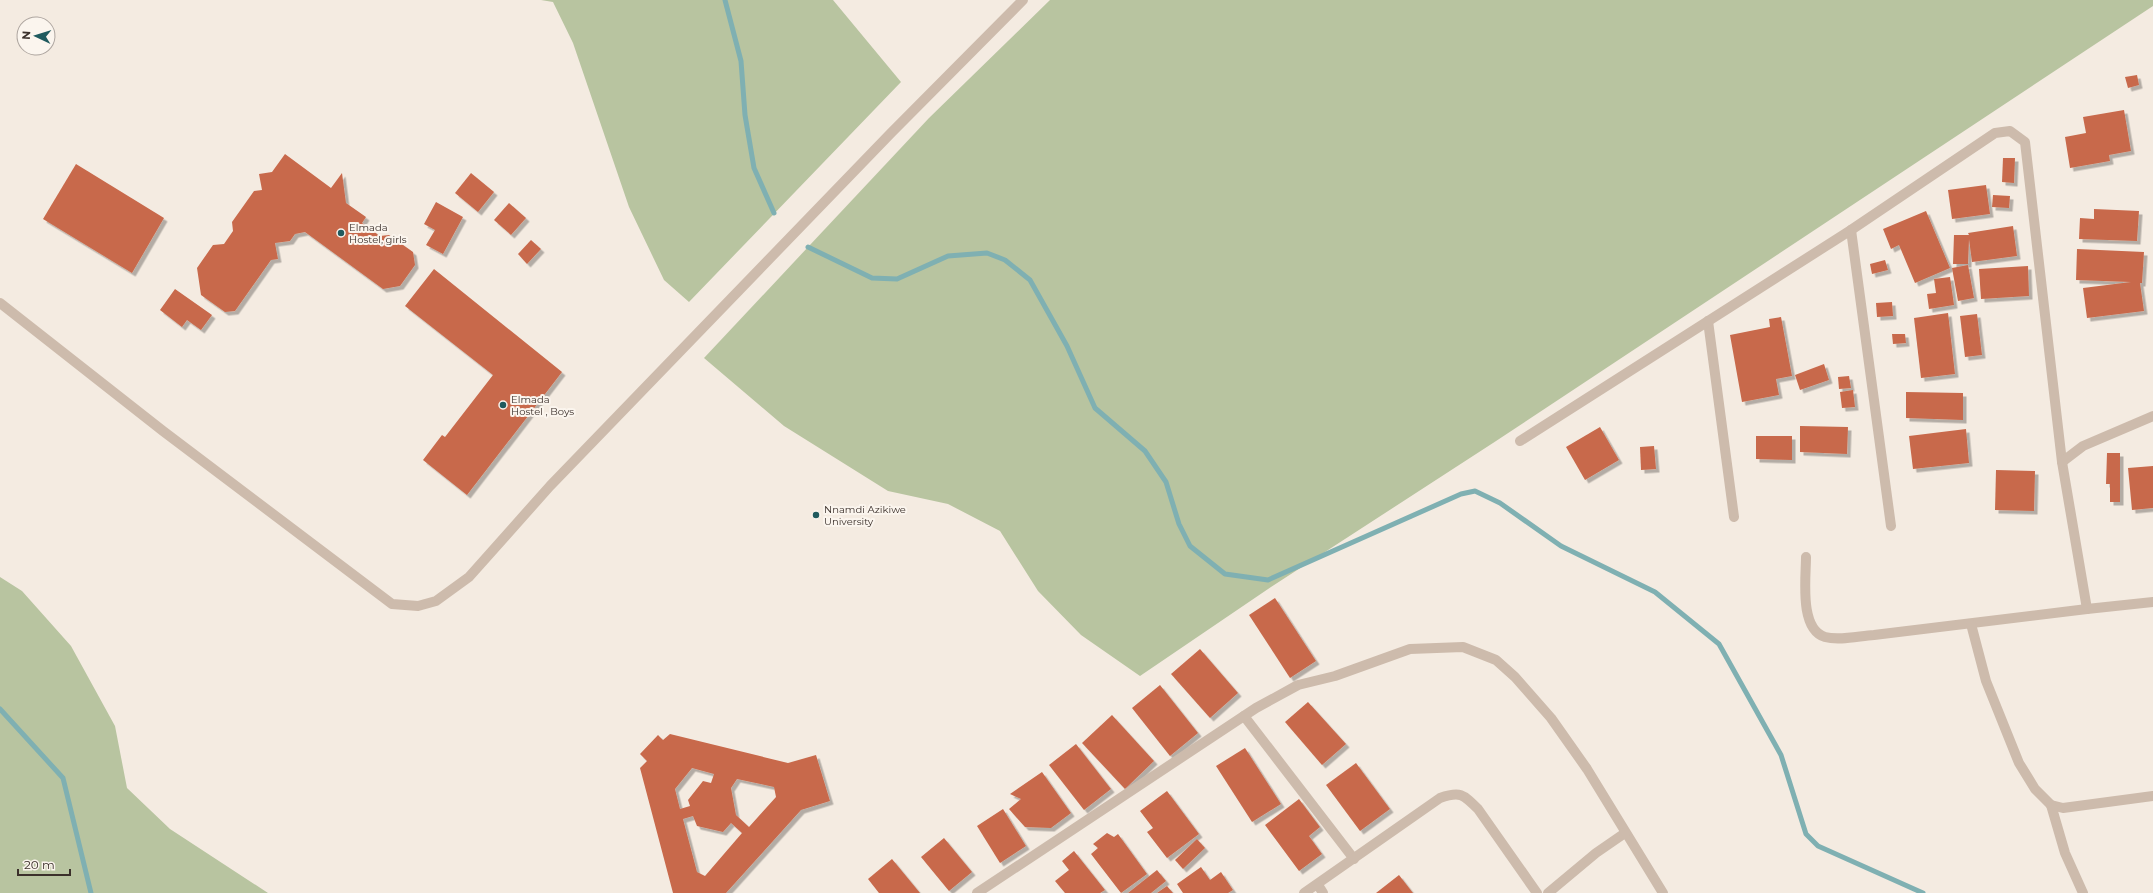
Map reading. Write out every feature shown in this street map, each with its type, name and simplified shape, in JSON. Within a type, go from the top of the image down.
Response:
[{"type":"street","points":[[0,303],[163,431],[392,604],[418,606],[436,601],[469,577],[550,486],[891,132],[1023,0]]},
{"type":"street","points":[[1520,441],[1851,230],[1995,133],[2010,131],[2025,142],[2062,462],[2087,608]]},
{"type":"street","points":[[1851,230],[1891,526]]},
{"type":"street","points":[[1708,322],[1734,517]]},
{"type":"street","points":[[2062,462],[2083,446],[2153,416]]},
{"type":"street","points":[[1806,557],[1807,615],[1814,631],[1825,637],[1839,638],[1874,635],[1971,624],[2087,608],[2153,602]]},
{"type":"street","points":[[1971,624],[1986,681],[2019,762],[2035,789],[2051,805],[2065,853],[2083,893]]},
{"type":"street","points":[[977,893],[1244,716],[1298,685],[1335,676],[1410,649],[1463,647],[1496,660],[1515,677],[1551,718],[1587,769],[1663,893]]},
{"type":"street","points":[[1244,716],[1354,859]]},
{"type":"street","points":[[1304,893],[1320,889],[1354,859],[1440,798],[1454,793],[1466,797],[1478,809],[1537,893]]},
{"type":"street","points":[[2051,805],[2063,808],[2153,796]]},
{"type":"street","points":[[1548,893],[1596,854],[1625,833]]},
{"type":"green space","points":[[541,0],[833,0],[901,82],[689,302],[664,280],[629,207],[573,43],[553,2]]},
{"type":"green space","points":[[1050,0],[2153,0],[2153,6],[1493,443],[1271,587],[1140,676],[1081,635],[1038,591],[1000,531],[948,504],[888,491],[784,426],[704,358],[929,118]]},
{"type":"green space","points":[[0,577],[22,591],[71,646],[115,726],[127,788],[170,829],[268,893],[0,893]]},
{"type":"building","points":[[2137,75],[2139,85],[2128,88],[2125,77]]},
{"type":"building","points":[[2124,110],[2131,151],[2109,155],[2110,161],[2070,168],[2065,137],[2086,133],[2083,117]]},
{"type":"building","name":"Elmada Hostel, girls","points":[[285,154],[331,188],[342,173],[346,203],[366,217],[362,223],[380,236],[389,235],[413,252],[415,265],[400,286],[383,289],[305,232],[295,234],[290,241],[275,243],[278,259],[271,260],[235,311],[225,312],[201,295],[197,268],[213,245],[224,244],[233,231],[232,222],[254,191],[262,190],[259,174],[272,172]]},
{"type":"building","points":[[2003,158],[2015,158],[2014,183],[2002,182]]},
{"type":"building","points":[[76,164],[164,218],[132,273],[43,219]]},
{"type":"building","points":[[471,173],[494,192],[478,212],[455,193]]},
{"type":"building","points":[[1986,185],[1990,214],[1952,219],[1948,190]]},
{"type":"building","points":[[1993,195],[2010,196],[2009,208],[1992,207]]},
{"type":"building","points":[[436,202],[463,217],[443,254],[426,245],[435,230],[424,224]]},
{"type":"building","points":[[509,203],[526,218],[511,235],[494,220]]},
{"type":"building","points":[[2094,209],[2139,211],[2137,241],[2079,239],[2080,218],[2094,219]]},
{"type":"building","points":[[1926,211],[1950,268],[1915,283],[1899,245],[1891,249],[1883,229]]},
{"type":"building","points":[[2013,226],[2017,256],[1972,262],[1969,239],[1968,264],[1953,264],[1954,235],[1969,235],[1968,233]]},
{"type":"building","points":[[531,240],[541,249],[527,264],[518,254]]},
{"type":"building","points":[[2077,249],[2144,252],[2142,283],[2140,283],[2144,311],[2087,318],[2083,288],[2131,282],[2076,280]]},
{"type":"building","points":[[1885,260],[1888,270],[1872,274],[1870,264]]},
{"type":"building","points":[[1968,265],[1974,298],[1958,301],[1952,268]]},
{"type":"building","points":[[2028,266],[2029,296],[1981,299],[1979,269]]},
{"type":"building","name":"Elmada Hostel , Boys","points":[[434,269],[562,372],[467,495],[423,460],[442,435],[445,437],[493,375],[405,306]]},
{"type":"building","points":[[1950,277],[1954,305],[1929,309],[1927,294],[1936,293],[1934,279]]},
{"type":"building","points":[[175,289],[212,315],[201,330],[187,320],[182,327],[160,310]]},
{"type":"building","points":[[1892,302],[1893,316],[1877,317],[1876,303]]},
{"type":"building","points":[[1948,313],[1955,374],[1921,378],[1914,318]]},
{"type":"building","points":[[1977,314],[1982,355],[1965,357],[1960,316]]},
{"type":"building","points":[[1781,317],[1792,376],[1776,379],[1779,395],[1742,402],[1730,335],[1770,327],[1769,319]]},
{"type":"building","points":[[1892,334],[1905,334],[1906,343],[1893,344]]},
{"type":"building","points":[[1824,364],[1829,380],[1800,390],[1795,375]]},
{"type":"building","points":[[1849,376],[1851,388],[1839,389],[1838,377]]},
{"type":"building","points":[[1853,390],[1855,407],[1842,408],[1840,392]]},
{"type":"building","points":[[1906,392],[1963,393],[1963,420],[1906,418]]},
{"type":"building","points":[[1800,426],[1848,427],[1847,454],[1800,452]]},
{"type":"building","points":[[1600,427],[1619,460],[1585,480],[1566,447]]},
{"type":"building","points":[[1966,429],[1969,463],[1913,469],[1909,436]]},
{"type":"building","points":[[1756,436],[1792,436],[1792,460],[1756,459]]},
{"type":"building","points":[[1654,446],[1656,469],[1641,470],[1640,447]]},
{"type":"building","points":[[2107,453],[2120,453],[2120,502],[2110,502],[2110,484],[2106,484]]},
{"type":"building","points":[[2153,466],[2153,508],[2132,510],[2128,468]]},
{"type":"building","points":[[1996,470],[2035,471],[2034,511],[1995,510]]},
{"type":"building","points":[[1275,598],[1316,661],[1290,678],[1249,615]]},
{"type":"building","points":[[1200,649],[1238,693],[1210,718],[1171,674]]},
{"type":"building","points":[[1160,685],[1198,733],[1170,756],[1132,708]]},
{"type":"building","points":[[1308,702],[1346,744],[1322,765],[1285,722]]},
{"type":"building","points":[[1112,715],[1154,761],[1125,789],[1082,743]]},
{"type":"building","points":[[670,734],[788,763],[816,755],[830,801],[801,810],[726,893],[673,893],[640,768],[647,761],[640,754],[658,735],[663,740]],"holes":[[[692,768],[714,774],[711,783],[703,781],[688,800],[690,806],[680,809],[675,789]],[[737,779],[774,787],[776,797],[749,827],[736,815],[731,788]],[[693,816],[697,826],[723,832],[731,823],[742,833],[705,876],[697,872],[683,819]]]},
{"type":"building","points":[[1076,744],[1111,789],[1084,810],[1049,765]]},
{"type":"building","points":[[1245,748],[1281,804],[1252,822],[1216,766]]},
{"type":"building","points":[[1356,763],[1390,809],[1360,831],[1326,785]]},
{"type":"building","points":[[1042,772],[1071,813],[1051,828],[1025,827],[1009,809],[1021,799],[1010,794]]},
{"type":"building","points":[[1167,791],[1199,834],[1167,858],[1147,832],[1153,828],[1140,811]]},
{"type":"building","points":[[1299,799],[1320,827],[1309,836],[1322,854],[1299,871],[1265,825]]},
{"type":"building","points":[[1003,809],[1026,846],[1000,863],[977,826]]},
{"type":"building","points":[[1107,833],[1114,837],[1118,834],[1147,874],[1121,893],[1091,854],[1098,848],[1093,844]]},
{"type":"building","points":[[944,838],[972,872],[949,891],[921,857]]},
{"type":"building","points":[[1197,839],[1205,848],[1183,869],[1175,860]]},
{"type":"building","points":[[1074,851],[1105,890],[1100,893],[1065,893],[1055,881],[1069,870],[1062,861]]},
{"type":"building","points":[[892,859],[920,893],[879,893],[868,879]]},
{"type":"building","points":[[1201,867],[1210,880],[1221,872],[1233,890],[1228,893],[1183,893],[1177,884]]},
{"type":"building","points":[[1157,870],[1166,881],[1151,893],[1128,893]]},
{"type":"building","points":[[1399,875],[1413,893],[1376,893]]},
{"type":"building","points":[[1167,886],[1173,893],[1157,893]]},
{"type":"waterway","points":[[725,0],[741,61],[745,115],[754,168],[774,213]]},
{"type":"waterway","points":[[808,247],[872,278],[897,279],[948,256],[987,253],[1005,260],[1030,280],[1067,346],[1095,408],[1145,451],[1166,482],[1179,524],[1190,546],[1225,574],[1268,580],[1461,494],[1475,491],[1500,503],[1561,546],[1655,592],[1719,644],[1781,755],[1806,834],[1818,846],[1923,893]]},
{"type":"waterway","points":[[0,709],[63,778],[91,893]]},
{"type":"place","name":"Elmada Hostel, girls","points":[[341,233]]},
{"type":"place","name":"Elmada Hostel , Boys","points":[[503,405]]},
{"type":"place","name":"Nnamdi Azikiwe University","points":[[816,515]]}]
